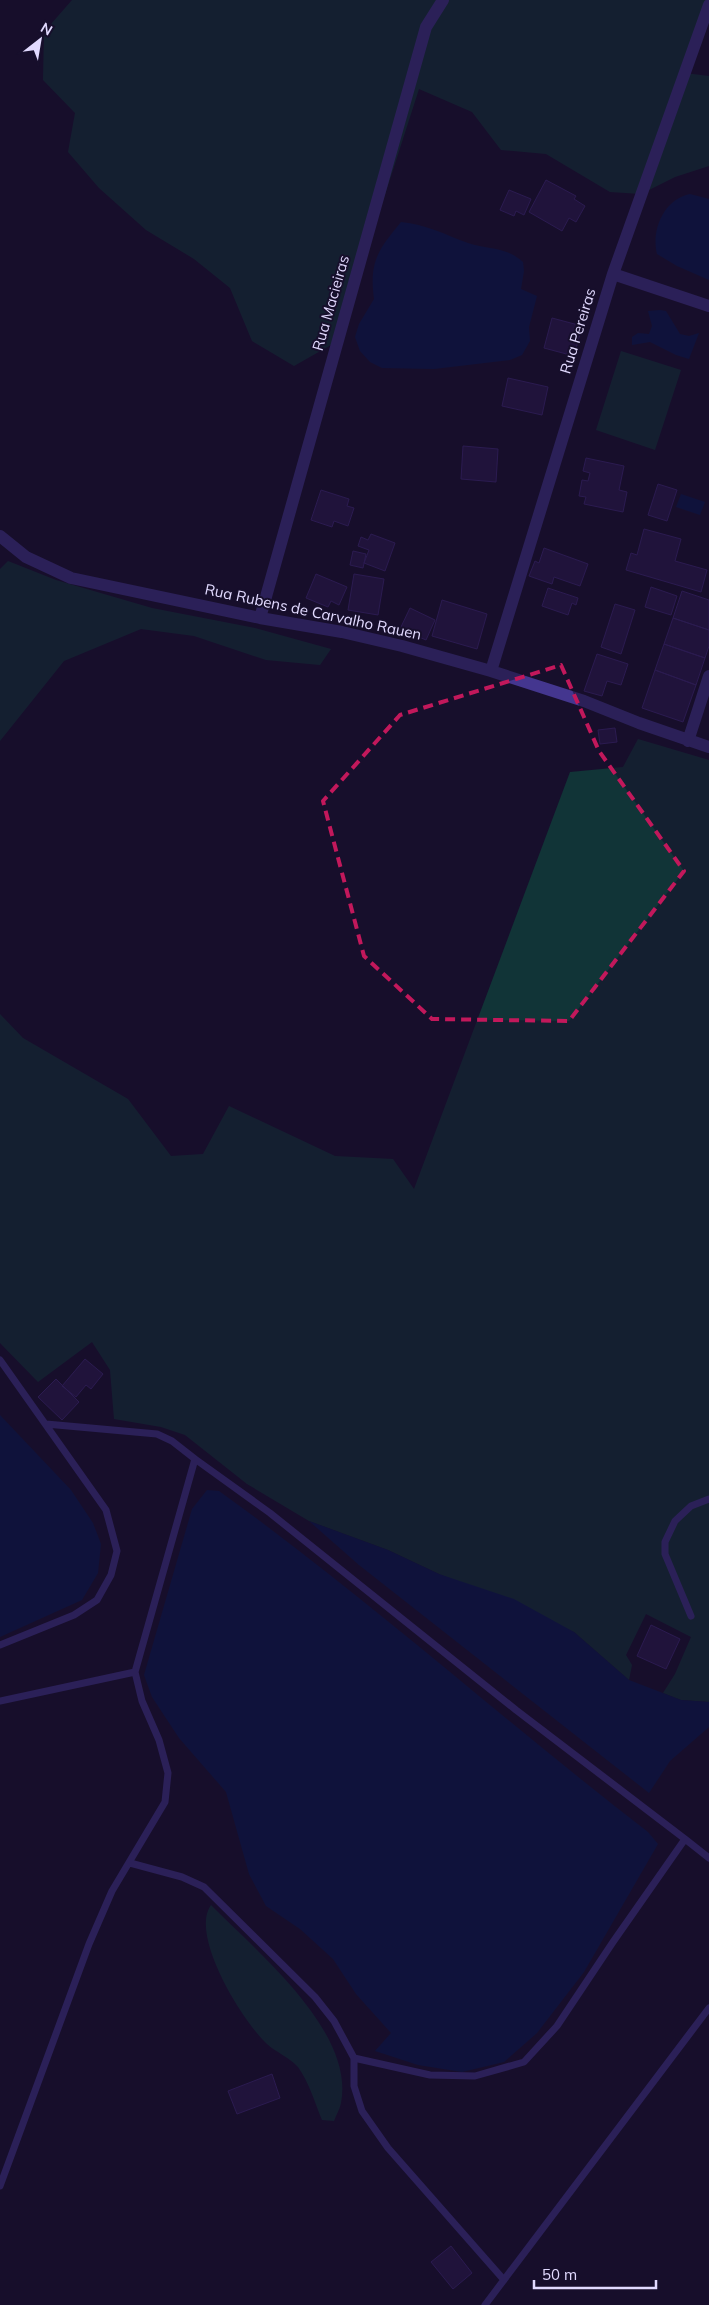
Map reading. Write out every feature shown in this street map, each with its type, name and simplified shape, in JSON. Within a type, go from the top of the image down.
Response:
[{"type":"street","name":"Rua Macieiras","points":[[260,618],[426,28],[443,0]]},
{"type":"street","name":"Rua Pereiras","points":[[491,670],[613,274],[709,5]]},
{"type":"street","points":[[613,274],[709,306]]},
{"type":"street","name":"Rua Rubens de Carvalho Rauen","points":[[0,536],[26,557],[71,578],[260,618],[342,632],[491,670],[584,701],[709,747]]},
{"type":"street","points":[[688,740],[709,676]]},
{"type":"lane","points":[[0,1360],[106,1510],[117,1551],[111,1575],[97,1600],[74,1615],[0,1645]]},
{"type":"lane","points":[[46,1424],[157,1434],[172,1441],[270,1513],[516,1710],[709,1858]]},
{"type":"lane","points":[[0,2186],[89,1944],[112,1891],[165,1802],[168,1773],[159,1740],[142,1701],[135,1672],[195,1459]]},
{"type":"lane","points":[[691,1616],[665,1554],[665,1542],[675,1522],[691,1506],[709,1500]]},
{"type":"lane","points":[[0,1701],[135,1672]]},
{"type":"lane","points":[[354,2058],[439,2076],[476,2076],[524,2062],[558,2026],[612,1942],[685,1838]]},
{"type":"lane","points":[[130,1863],[182,1877],[204,1887],[315,1996],[334,2022],[354,2058],[354,2086],[362,2111],[388,2148],[504,2280]]},
{"type":"lane","points":[[485,2305],[709,2008]]},
{"type":"highlighted area","points":[[561,665],[599,751],[684,871],[569,1021],[432,1019],[364,956],[323,801],[400,715]]},
{"type":"green space","points":[[72,0],[707,0],[685,73],[709,76],[709,166],[675,177],[641,194],[610,192],[546,154],[501,150],[472,112],[419,89],[338,341],[294,366],[252,341],[230,288],[194,259],[146,230],[99,188],[68,152],[75,113],[43,80],[44,32]]},
{"type":"green space","points":[[621,351],[681,370],[655,450],[596,430]]},
{"type":"green space","points":[[8,561],[56,580],[152,608],[255,628],[331,649],[320,665],[266,660],[194,636],[141,629],[64,661],[0,741],[0,569]]},
{"type":"green space","points":[[638,739],[709,760],[709,1702],[681,1700],[663,1693],[675,1674],[691,1637],[646,1614],[626,1655],[632,1665],[629,1680],[574,1632],[388,1550],[309,1521],[247,1484],[185,1435],[161,1427],[114,1419],[110,1370],[92,1342],[38,1382],[0,1343],[0,1014],[23,1038],[128,1099],[171,1156],[203,1154],[229,1106],[335,1156],[393,1159],[414,1189],[570,772],[623,767]]},
{"type":"green space","points":[[211,1905],[276,1969],[318,2021],[333,2048],[341,2076],[341,2103],[334,2121],[322,2120],[309,2086],[298,2067],[267,2044],[245,2017],[233,1998],[222,1978],[207,1936],[206,1919]]},
{"type":"shaded area","points":[[690,194],[709,199],[709,280],[677,266],[657,254],[656,235],[662,217],[673,202]]},
{"type":"shaded area","points":[[401,222],[427,227],[468,243],[510,253],[523,262],[524,271],[521,289],[537,296],[529,327],[530,341],[522,355],[510,360],[434,369],[382,368],[370,362],[360,351],[355,337],[359,324],[374,299],[373,275],[377,257],[386,241]]},
{"type":"shaded area","points":[[648,311],[666,311],[680,334],[689,336],[699,333],[689,359],[676,355],[650,342],[632,345],[632,337],[638,333],[649,334],[652,326]]},
{"type":"shaded area","points":[[681,494],[705,502],[700,515],[676,507]]},
{"type":"shaded area","points":[[0,1415],[71,1490],[93,1523],[101,1544],[98,1573],[82,1600],[0,1637]]},
{"type":"shaded area","points":[[207,1490],[219,1491],[329,1574],[648,1832],[658,1844],[584,1972],[537,2033],[504,2062],[462,2072],[418,2065],[375,2051],[391,2033],[356,1994],[333,1959],[300,1929],[266,1906],[249,1874],[226,1792],[179,1738],[152,1697],[144,1675],[192,1509]]},
{"type":"shaded area","points":[[309,1521],[388,1550],[439,1574],[514,1599],[574,1632],[629,1680],[681,1700],[709,1702],[709,1727],[670,1761],[649,1793],[359,1565]]},
{"type":"building","points":[[546,180],[576,196],[574,199],[585,206],[576,222],[569,218],[562,231],[529,212]]},
{"type":"building","points":[[509,190],[531,199],[524,215],[516,211],[514,216],[500,210]]},
{"type":"building","points":[[552,318],[582,326],[574,356],[544,348]]},
{"type":"building","points":[[508,378],[548,387],[542,415],[502,406]]},
{"type":"building","points":[[463,446],[498,449],[496,482],[461,479]]},
{"type":"building","points":[[586,458],[624,466],[619,490],[627,492],[623,512],[584,504],[586,497],[579,496],[582,480],[588,481],[590,473],[583,471]]},
{"type":"building","points":[[658,484],[677,490],[667,521],[648,515]]},
{"type":"building","points":[[321,490],[349,499],[347,506],[354,508],[348,526],[334,521],[332,527],[311,520]]},
{"type":"building","points":[[644,529],[681,539],[675,561],[707,570],[701,592],[626,570],[631,553],[637,555]]},
{"type":"building","points":[[371,534],[395,543],[385,571],[364,563],[369,550],[358,546],[361,537],[368,540]]},
{"type":"building","points":[[544,548],[588,564],[580,586],[554,577],[552,584],[529,576],[535,561],[539,563]]},
{"type":"building","points":[[353,551],[366,554],[363,568],[350,565]]},
{"type":"building","points":[[316,574],[347,587],[339,605],[331,601],[328,607],[306,598]]},
{"type":"building","points":[[354,574],[384,579],[378,615],[348,610]]},
{"type":"building","points":[[651,587],[677,596],[671,615],[645,607]]},
{"type":"building","points":[[548,588],[578,598],[576,605],[572,603],[568,615],[542,606]]},
{"type":"building","points":[[682,591],[709,600],[709,630],[673,618]]},
{"type":"building","points":[[442,600],[487,614],[477,649],[432,636]]},
{"type":"building","points":[[615,604],[635,610],[621,654],[601,647]]},
{"type":"building","points":[[410,608],[435,620],[426,640],[400,629]]},
{"type":"building","points":[[673,618],[709,630],[709,646],[705,658],[664,644]]},
{"type":"building","points":[[664,644],[705,658],[696,685],[655,670]]},
{"type":"building","points":[[597,654],[628,664],[621,685],[607,681],[602,696],[584,691]]},
{"type":"building","points":[[655,670],[696,685],[683,722],[642,708]]},
{"type":"building","points":[[615,728],[617,742],[600,744],[598,730]]},
{"type":"building","points":[[85,1359],[103,1374],[91,1389],[86,1385],[76,1397],[62,1386]]},
{"type":"building","points":[[56,1379],[79,1402],[62,1420],[38,1397]]},
{"type":"building","points":[[651,1625],[680,1639],[666,1669],[637,1656]]},
{"type":"building","points":[[272,2074],[280,2098],[237,2114],[228,2091]]},
{"type":"building","points":[[451,2246],[472,2273],[453,2289],[431,2262]]}]
